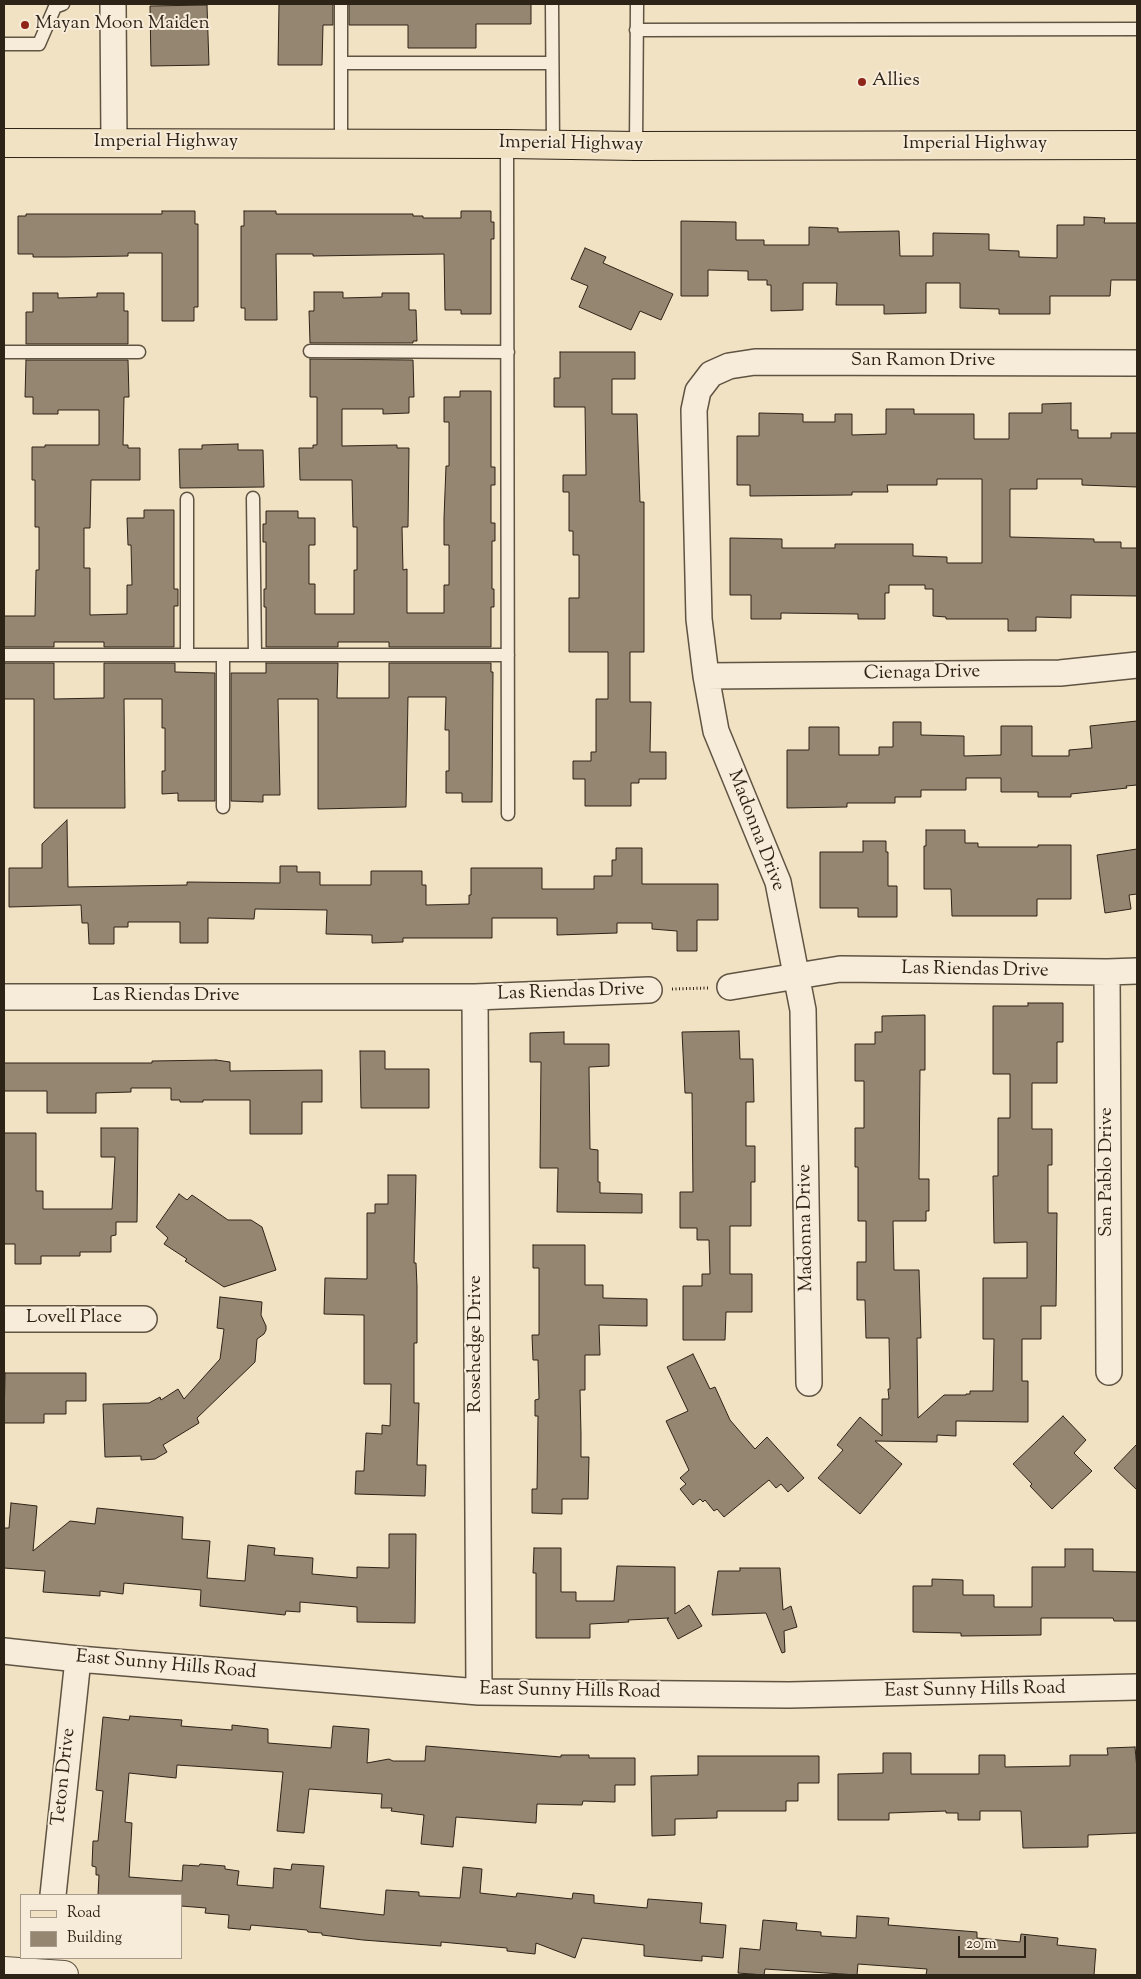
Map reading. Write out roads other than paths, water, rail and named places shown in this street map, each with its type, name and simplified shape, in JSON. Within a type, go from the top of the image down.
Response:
[{"type":"main road","name":"Imperial Highway","points":[[4,143],[636,146],[1137,145]]},
{"type":"street","points":[[113,4],[114,143]]},
{"type":"street","name":"San Ramon Drive","points":[[711,374],[729,366],[755,362],[1137,363]]},
{"type":"street","name":"Madonna Drive","points":[[711,374],[698,391],[694,410],[699,619],[706,676],[716,731],[778,882],[803,1010],[809,1383]]},
{"type":"street","name":"Cienaga Drive","points":[[706,676],[1060,673],[1137,666]]},
{"type":"street","name":"Las Riendas Drive","points":[[730,986],[840,969],[1137,971]]},
{"type":"street","name":"San Pablo Drive","points":[[1107,972],[1109,1372]]},
{"type":"street","name":"Las Riendas Drive","points":[[4,997],[475,997],[649,990]]},
{"type":"street","name":"Rosehedge Drive","points":[[475,997],[479,1692]]},
{"type":"street","name":"Lovell Place","points":[[4,1319],[144,1319]]},
{"type":"street","name":"East Sunny Hills Road","points":[[4,1651],[78,1659],[479,1692],[789,1695],[1137,1687]]},
{"type":"street","name":"Teton Drive","points":[[53,1894],[78,1659]]},
{"type":"street","points":[[4,1971],[50,1970]]},
{"type":"lane","points":[[4,44],[39,44],[56,7],[63,4]]},
{"type":"lane","points":[[341,4],[341,144]]},
{"type":"lane","points":[[552,4],[553,145]]},
{"type":"lane","points":[[636,146],[637,4]]},
{"type":"lane","points":[[636,30],[1137,29]]},
{"type":"lane","points":[[341,63],[552,63]]},
{"type":"lane","points":[[507,144],[508,814]]},
{"type":"lane","points":[[310,351],[508,352]]},
{"type":"lane","points":[[4,352],[139,352]]},
{"type":"lane","points":[[253,498],[255,655]]},
{"type":"lane","points":[[187,499],[187,655]]},
{"type":"lane","points":[[4,655],[508,655]]},
{"type":"lane","points":[[222,807],[224,655]]},
{"type":"place","name":"Mayan Moon Maiden","points":[[25,25]]},
{"type":"place","name":"Allies","points":[[862,82]]}]
